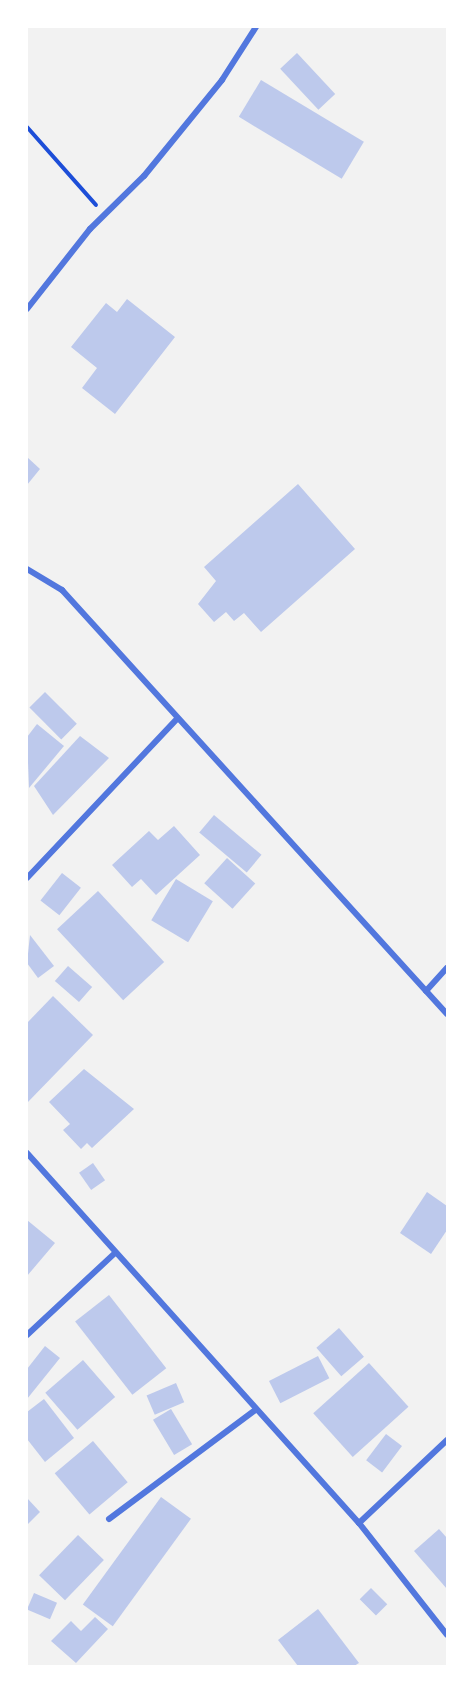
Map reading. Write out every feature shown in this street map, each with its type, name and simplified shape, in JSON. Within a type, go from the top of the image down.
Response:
[{"type":"street","points":[[27,309],[105,214],[144,176],[222,80],[256,27]]},
{"type":"street","points":[[27,569],[62,590],[447,1014]]},
{"type":"street","points":[[27,878],[177,718]]},
{"type":"street","points":[[426,991],[447,968]]},
{"type":"street","points":[[27,1153],[114,1254],[359,1523],[447,1635]]},
{"type":"street","points":[[27,1335],[114,1254]]},
{"type":"street","points":[[108,1519],[255,1410]]},
{"type":"street","points":[[359,1523],[447,1440]]},
{"type":"path","points":[[27,127],[105,214]]},
{"type":"building","points":[[297,53],[335,94],[318,110],[280,69]]},
{"type":"building","points":[[261,80],[364,142],[342,179],[239,117]]},
{"type":"building","points":[[127,299],[175,337],[115,414],[82,388],[97,368],[71,347],[106,303],[117,312]]},
{"type":"building","points":[[27,457],[40,469],[27,485]]},
{"type":"building","points":[[298,484],[355,549],[261,632],[244,613],[234,621],[226,612],[214,622],[198,604],[216,581],[204,567]]},
{"type":"building","points":[[45,692],[77,724],[61,739],[29,708]]},
{"type":"building","points":[[37,724],[64,746],[29,788],[27,737]]},
{"type":"building","points":[[80,736],[109,758],[53,815],[34,786]]},
{"type":"building","points":[[214,815],[261,855],[247,872],[199,833]]},
{"type":"building","points":[[174,826],[200,855],[156,895],[141,879],[132,887],[112,865],[149,831],[158,840]]},
{"type":"building","points":[[227,858],[255,883],[232,909],[204,883]]},
{"type":"building","points":[[62,873],[81,888],[59,915],[40,901]]},
{"type":"building","points":[[176,879],[213,901],[188,942],[151,920]]},
{"type":"building","points":[[98,891],[164,962],[123,1000],[57,929]]},
{"type":"building","points":[[30,935],[54,966],[38,978],[27,963]]},
{"type":"building","points":[[68,966],[92,987],[79,1002],[55,981]]},
{"type":"building","points":[[53,996],[93,1035],[27,1103],[27,1023]]},
{"type":"building","points":[[84,1069],[134,1109],[92,1148],[87,1143],[81,1149],[63,1130],[70,1124],[49,1102]]},
{"type":"building","points":[[93,1163],[105,1180],[91,1190],[79,1173]]},
{"type":"building","points":[[427,1192],[447,1206],[447,1230],[431,1254],[400,1233]]},
{"type":"building","points":[[27,1220],[55,1243],[27,1276]]},
{"type":"building","points":[[109,1295],[166,1368],[132,1395],[75,1321]]},
{"type":"building","points":[[339,1328],[364,1357],[341,1376],[316,1348]]},
{"type":"building","points":[[45,1346],[60,1358],[27,1399],[27,1369]]},
{"type":"building","points":[[318,1356],[329,1378],[280,1403],[269,1381]]},
{"type":"building","points":[[83,1360],[115,1397],[77,1430],[45,1393]]},
{"type":"building","points":[[369,1363],[408,1407],[353,1457],[313,1413]]},
{"type":"building","points":[[176,1383],[184,1402],[155,1415],[147,1396]]},
{"type":"building","points":[[44,1399],[74,1438],[45,1462],[27,1439],[27,1412]]},
{"type":"building","points":[[171,1409],[192,1444],[174,1455],[153,1420]]},
{"type":"building","points":[[386,1434],[402,1446],[382,1472],[366,1460]]},
{"type":"building","points":[[93,1441],[128,1482],[89,1515],[55,1473]]},
{"type":"building","points":[[161,1497],[191,1519],[113,1626],[83,1605]]},
{"type":"building","points":[[27,1498],[40,1512],[27,1525]]},
{"type":"building","points":[[439,1529],[447,1538],[447,1589],[414,1551]]},
{"type":"building","points":[[78,1535],[104,1560],[65,1600],[39,1575]]},
{"type":"building","points":[[371,1588],[387,1604],[376,1616],[360,1599]]},
{"type":"building","points":[[34,1593],[57,1603],[50,1619],[27,1610]]},
{"type":"building","points":[[318,1609],[359,1663],[354,1666],[298,1666],[278,1640]]},
{"type":"building","points":[[95,1617],[108,1629],[76,1663],[51,1641],[71,1621],[81,1631]]}]
